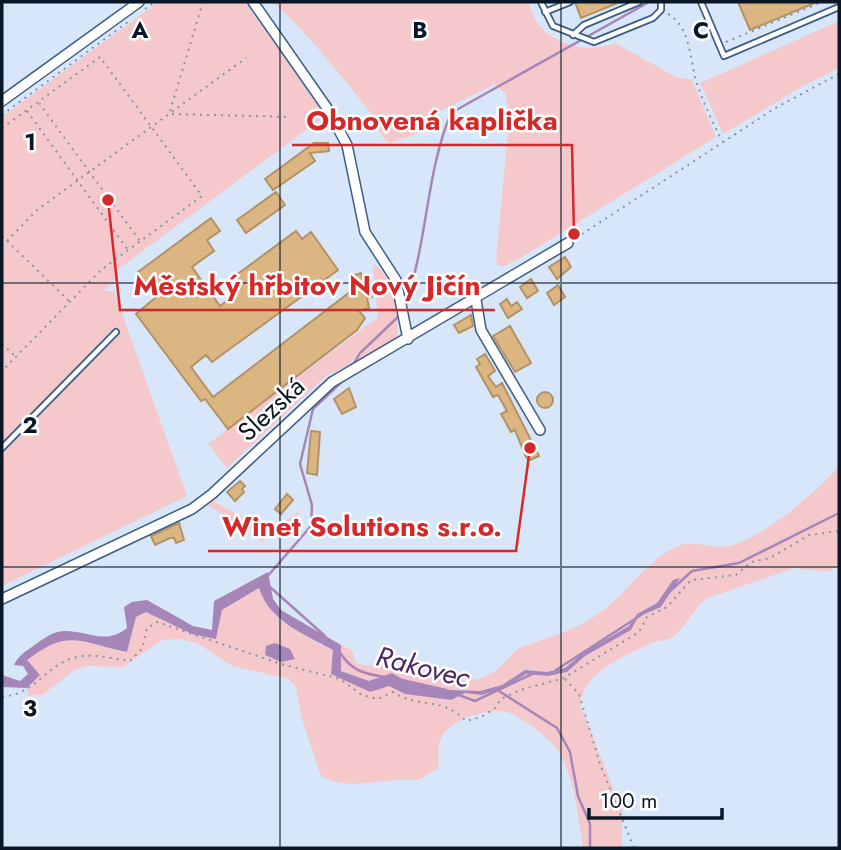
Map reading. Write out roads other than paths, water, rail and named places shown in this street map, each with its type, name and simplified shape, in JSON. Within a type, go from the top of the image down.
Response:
[{"type":"street","points":[[253,2],[327,108],[347,145],[365,232],[396,280],[408,339]]},
{"type":"street","points":[[2,101],[142,6]]},
{"type":"street","name":"Slezská","points":[[2,599],[192,509],[212,494],[317,392],[568,243]]},
{"type":"street","points":[[476,300],[481,330],[540,430]]},
{"type":"lane","points":[[541,2],[553,26],[598,42],[653,18],[661,10],[661,2]]},
{"type":"lane","points":[[545,12],[570,2]]},
{"type":"lane","points":[[573,35],[584,25],[639,2]]},
{"type":"lane","points":[[701,2],[724,56],[839,7]]},
{"type":"lane","points":[[2,448],[116,332]]},
{"type":"waterway","points":[[404,307],[418,259],[436,161],[451,113],[649,2]]},
{"type":"waterway","points":[[352,367],[360,353],[399,316]]},
{"type":"waterway","points":[[266,578],[311,526],[312,505],[300,464],[313,409],[351,373]]},
{"type":"waterway","name":"Rakovec","points":[[668,593],[692,571],[739,563],[839,513]]},
{"type":"waterway","name":"Rakovec","points":[[270,587],[325,636]]},
{"type":"waterway","name":"Rakovec","points":[[556,670],[641,615]]},
{"type":"waterway","name":"Rakovec","points":[[341,654],[360,671],[385,677]]},
{"type":"waterway","name":"Rakovec","points":[[459,695],[475,701],[532,674]]},
{"type":"waterway","name":"Rakovec","points":[[402,680],[446,690]]},
{"type":"waterway","points":[[499,691],[557,728],[570,752],[578,796],[590,824],[590,848]]},
{"type":"place","name":"Městský hřbitov Nový Jičín","points":[[108,200]]},
{"type":"place","name":"Obnovená kaplička","points":[[574,234]]},
{"type":"place","name":"Winet Solutions s.r.o.","points":[[530,448]]}]
